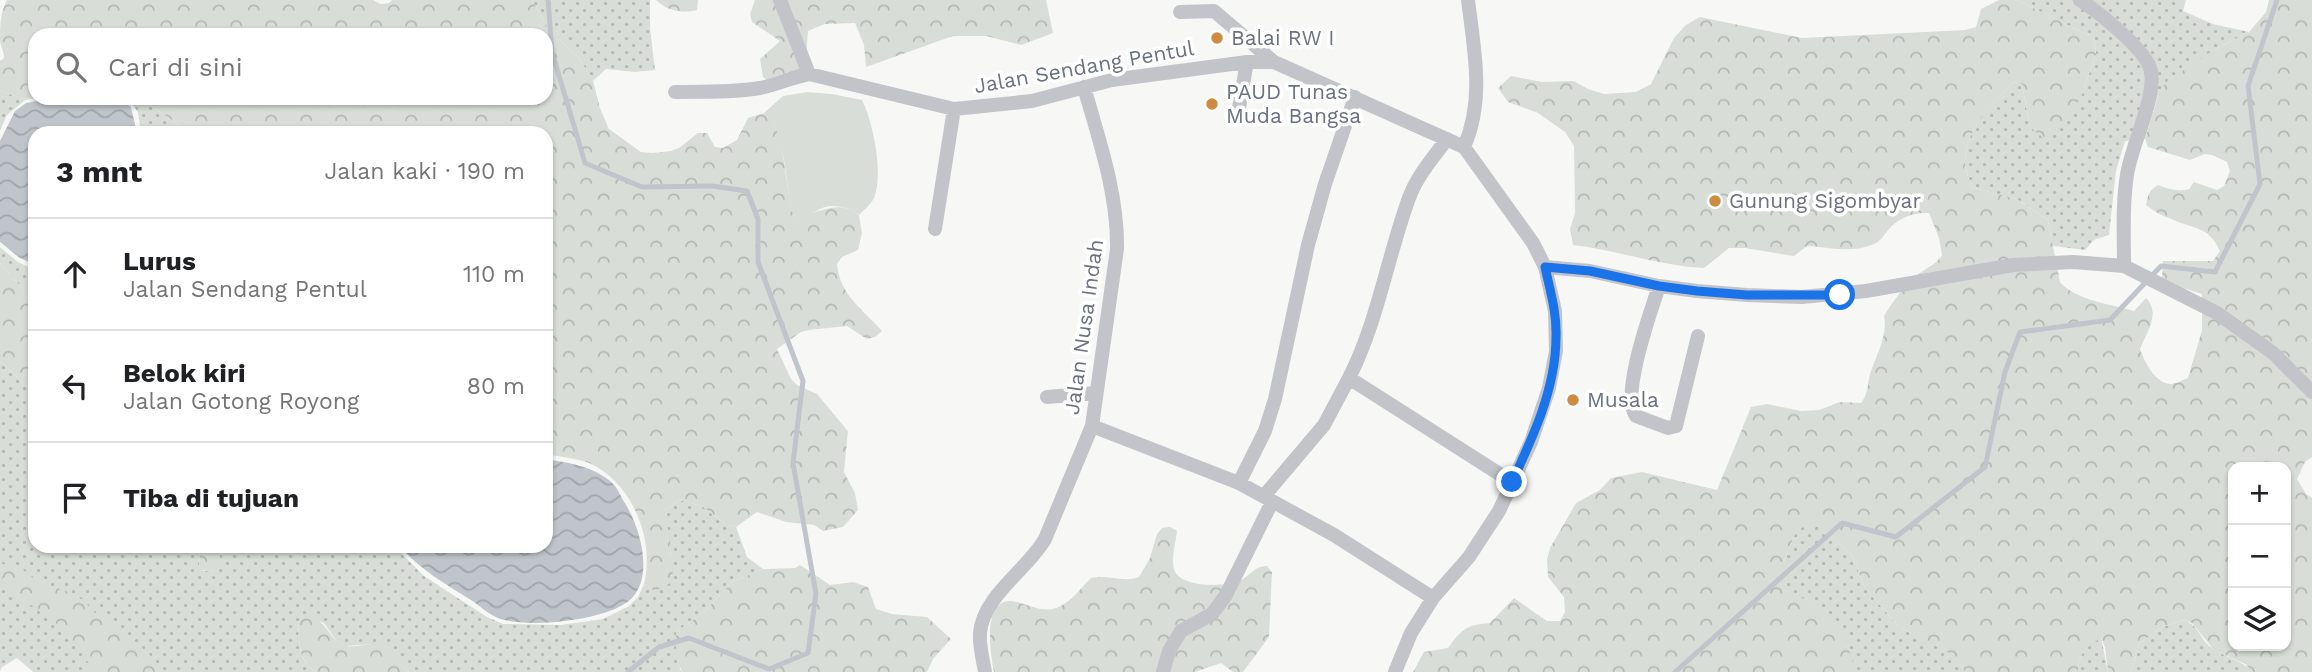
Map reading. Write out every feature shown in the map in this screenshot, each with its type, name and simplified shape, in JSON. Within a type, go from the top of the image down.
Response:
[{"type":"street","points":[[780,0],[809,74]]},
{"type":"street","points":[[1464,147],[1477,100],[1477,75],[1468,0]]},
{"type":"street","points":[[2080,0],[2130,42],[2147,60],[2151,71],[2149,96],[2127,172],[2124,266]]},
{"type":"street","points":[[1180,12],[1214,11],[1274,62]]},
{"type":"street","points":[[1237,119],[1247,62]]},
{"type":"street","name":"Jalan Sendang Pentul","points":[[676,92],[746,91],[809,74],[954,109],[1018,104],[1112,80],[1247,62],[1274,62],[1464,147],[1533,243],[1545,267],[1555,311],[1556,351],[1549,388],[1531,442],[1499,512],[1485,536],[1433,598],[1411,633],[1395,672]]},
{"type":"street","name":"Jalan Nusa Indah","points":[[985,672],[980,633],[986,616],[999,594],[1039,550],[1093,426],[1117,250],[1117,231],[1112,188],[1084,87]]},
{"type":"street","points":[[1239,483],[1265,432],[1275,399],[1308,245],[1325,184],[1355,97]]},
{"type":"street","name":"Jalan Sendang Pentul","points":[[935,229],[954,109]]},
{"type":"street","points":[[1163,672],[1169,651],[1181,631],[1212,614],[1226,595],[1268,499],[1324,425],[1363,352],[1409,198],[1420,176],[1447,139]]},
{"type":"street","points":[[1545,267],[1590,271],[1659,286],[1747,295],[1801,297],[1853,293],[2004,266],[2073,262],[2124,266],[2217,313],[2280,360],[2312,392]]},
{"type":"street","points":[[1659,286],[1633,381],[1632,409],[1636,416],[1668,428],[1676,426],[1698,336]]},
{"type":"street","points":[[1349,378],[1512,482]]},
{"type":"street","points":[[1047,397],[1096,393]]},
{"type":"street","points":[[1093,426],[1239,483],[1334,535],[1433,598]]},
{"type":"green space","points":[[7,0],[373,0],[381,4],[392,0],[532,0],[548,28],[28,28],[28,99],[25,100],[0,90],[0,61],[4,58],[0,41],[3,10]]},
{"type":"green space","points":[[532,0],[650,0],[655,70],[635,72],[606,69],[593,81],[579,58],[553,34],[553,28],[548,28]]},
{"type":"green space","points":[[656,0],[698,0],[697,10],[675,11]]},
{"type":"green space","points":[[755,0],[1046,0],[1053,33],[1021,45],[986,36],[953,36],[866,67],[864,45],[855,23],[825,24],[808,31],[805,70],[774,85],[763,77],[760,59],[780,41],[752,22],[750,14]]},
{"type":"green space","points":[[1999,0],[2017,0],[2094,38],[2096,54],[2081,97],[2057,133],[2042,137],[2030,127],[2022,84],[2014,82],[1975,127],[1970,137],[1965,163],[1971,187],[2017,199],[2048,220],[2060,282],[2075,294],[2134,311],[2146,298],[2153,316],[2140,349],[2155,376],[2170,384],[2188,378],[2202,330],[2202,294],[2170,284],[2162,278],[2163,261],[2213,261],[2220,251],[2211,237],[2200,229],[2158,213],[2146,205],[2147,198],[2158,185],[2181,190],[2189,189],[2194,182],[2217,190],[2224,186],[2230,171],[2227,162],[2212,155],[2205,154],[2190,160],[2148,147],[2145,139],[2158,96],[2166,82],[2212,51],[2249,32],[2266,12],[2269,0],[2312,0],[2312,457],[2305,462],[2297,479],[2306,494],[2312,498],[2312,672],[2253,672],[2245,664],[2214,650],[2192,623],[2184,620],[2162,627],[2140,643],[2131,672],[2108,672],[2105,647],[2101,638],[2084,651],[2078,672],[1965,672],[1955,656],[1899,627],[1865,588],[1852,555],[1814,521],[1796,531],[1783,564],[1783,581],[1793,595],[1808,600],[1844,635],[1856,672],[1413,672],[1424,652],[1448,648],[1465,629],[1490,623],[1514,598],[1547,621],[1560,621],[1565,612],[1564,597],[1548,577],[1547,559],[1550,548],[1576,503],[1600,490],[1611,478],[1642,472],[1717,490],[1751,407],[1767,404],[1801,411],[1819,410],[1840,402],[1861,403],[1883,337],[1884,316],[1909,282],[1942,255],[1939,238],[1929,213],[1902,218],[1879,241],[1865,247],[1849,249],[1807,246],[1794,256],[1729,248],[1704,268],[1573,245],[1570,229],[1575,213],[1574,146],[1565,132],[1538,113],[1508,102],[1498,88],[1511,76],[1542,82],[1574,81],[1604,94],[1636,92],[1651,84],[1674,38],[1686,25],[1700,17],[1802,38],[1965,30],[1976,27],[1981,9]]},
{"type":"green space","points":[[2017,0],[2186,0],[2183,11],[2213,24],[2249,32],[2212,51],[2158,96],[2145,139],[2125,141],[2116,171],[2109,235],[2094,240],[2085,250],[2053,246],[2048,220],[2017,199],[1971,187],[1967,174],[1967,148],[1975,127],[2014,82],[2022,84],[2030,127],[2081,97],[2096,54],[2094,38]]},
{"type":"green space","points":[[553,34],[579,58],[593,81],[609,129],[641,152],[671,151],[698,133],[707,133],[715,147],[723,148],[737,140],[748,118],[764,113],[771,117],[781,141],[791,210],[796,217],[836,207],[859,215],[862,233],[858,250],[842,257],[837,264],[839,275],[854,301],[882,331],[867,339],[847,326],[809,330],[801,332],[777,349],[791,379],[797,385],[817,394],[848,431],[844,472],[855,493],[858,510],[843,527],[823,531],[814,525],[786,522],[757,512],[736,527],[724,523],[702,506],[679,500],[666,510],[673,576],[669,584],[655,591],[644,584],[647,567],[643,531],[628,498],[604,472],[589,463],[553,455],[553,126],[181,126],[150,105],[553,105]]},
{"type":"green space","points":[[0,90],[25,100],[7,115],[0,131]]},
{"type":"green space","points":[[807,92],[862,100],[866,109],[876,148],[878,176],[874,198],[859,215],[834,206],[801,217],[796,217],[791,210],[780,142],[771,119],[764,113],[783,96]]},
{"type":"green space","points":[[133,105],[150,105],[181,126],[140,126],[138,112]]},
{"type":"green space","points":[[0,247],[28,267],[28,291],[23,289],[0,263]]},
{"type":"green space","points":[[0,263],[23,289],[28,291],[28,386],[0,361]]},
{"type":"green space","points":[[0,361],[28,386],[28,553],[200,553],[199,565],[204,571],[213,571],[220,558],[219,553],[401,553],[424,576],[487,617],[503,624],[561,625],[603,619],[629,606],[638,597],[644,584],[655,591],[671,556],[666,510],[679,500],[702,506],[724,523],[736,527],[747,557],[763,569],[732,582],[703,613],[676,632],[680,669],[683,672],[409,672],[389,651],[374,644],[345,646],[338,643],[324,623],[304,616],[298,623],[302,657],[316,672],[33,672],[17,658],[0,671]]},
{"type":"green space","points":[[1814,520],[1852,555],[1865,588],[1899,627],[1956,656],[1965,672],[1856,672],[1808,600],[1793,596],[1783,581],[1783,564],[1796,531]]},
{"type":"green space","points":[[1170,527],[1177,531],[1174,569],[1184,580],[1223,584],[1239,581],[1263,566],[1267,566],[1272,572],[1269,637],[1243,672],[1233,672],[1221,663],[1195,672],[994,672],[990,630],[995,609],[1002,603],[1011,601],[1053,609],[1069,600],[1091,578],[1139,577],[1150,558],[1157,534],[1162,528]]},
{"type":"green space","points":[[200,553],[219,553],[221,562],[217,569],[209,572],[201,569]]},
{"type":"green space","points":[[2,564],[17,565],[37,581],[69,592],[83,600],[95,613],[111,619],[153,658],[158,672],[95,672],[54,620],[23,600],[5,583]]},
{"type":"green space","points":[[800,565],[830,585],[853,582],[868,587],[876,609],[892,614],[927,617],[951,639],[933,659],[927,672],[683,672],[677,658],[676,632],[703,613],[732,582],[763,569],[795,568]]},
{"type":"green space","points":[[311,615],[343,645],[381,645],[409,672],[316,672],[302,656],[298,623],[304,616]]},
{"type":"green space","points":[[2184,620],[2195,628],[2208,645],[2253,672],[2131,672],[2140,643],[2162,627]]},
{"type":"green space","points":[[2101,637],[2108,672],[2078,672],[2084,651]]},
{"type":"water","points":[[26,103],[128,105],[131,107],[135,126],[28,126],[28,262],[0,242],[0,141],[15,111]]},
{"type":"water","points":[[553,460],[596,472],[615,486],[636,525],[643,564],[639,588],[632,598],[621,606],[567,621],[528,623],[498,618],[415,562],[406,553],[553,553]]},
{"type":"waterway","points":[[548,0],[550,28]]},
{"type":"waterway","points":[[1675,672],[1842,523],[1896,537],[1985,467],[2005,372],[2020,332],[2110,320],[2161,266],[2215,272],[2260,184],[2248,86],[2277,0]]},
{"type":"waterway","points":[[553,55],[585,163],[642,187],[712,186],[747,191],[758,219],[758,262],[803,381],[793,463],[816,594],[808,653],[769,669],[689,638],[659,647],[628,672]]},
{"type":"place","name":"Balai RW I","points":[[1217,38]]},
{"type":"place","name":"PAUD Tunas Muda Bangsa","points":[[1212,104]]},
{"type":"place","name":"Gunung Sigombyar","points":[[1715,201]]},
{"type":"place","name":"Musala","points":[[1573,400]]},
{"type":"route","points":[[1512,482],[1531,442],[1549,388],[1556,351],[1555,311],[1545,267],[1590,271],[1697,291],[1801,297],[1840,295]]}]
